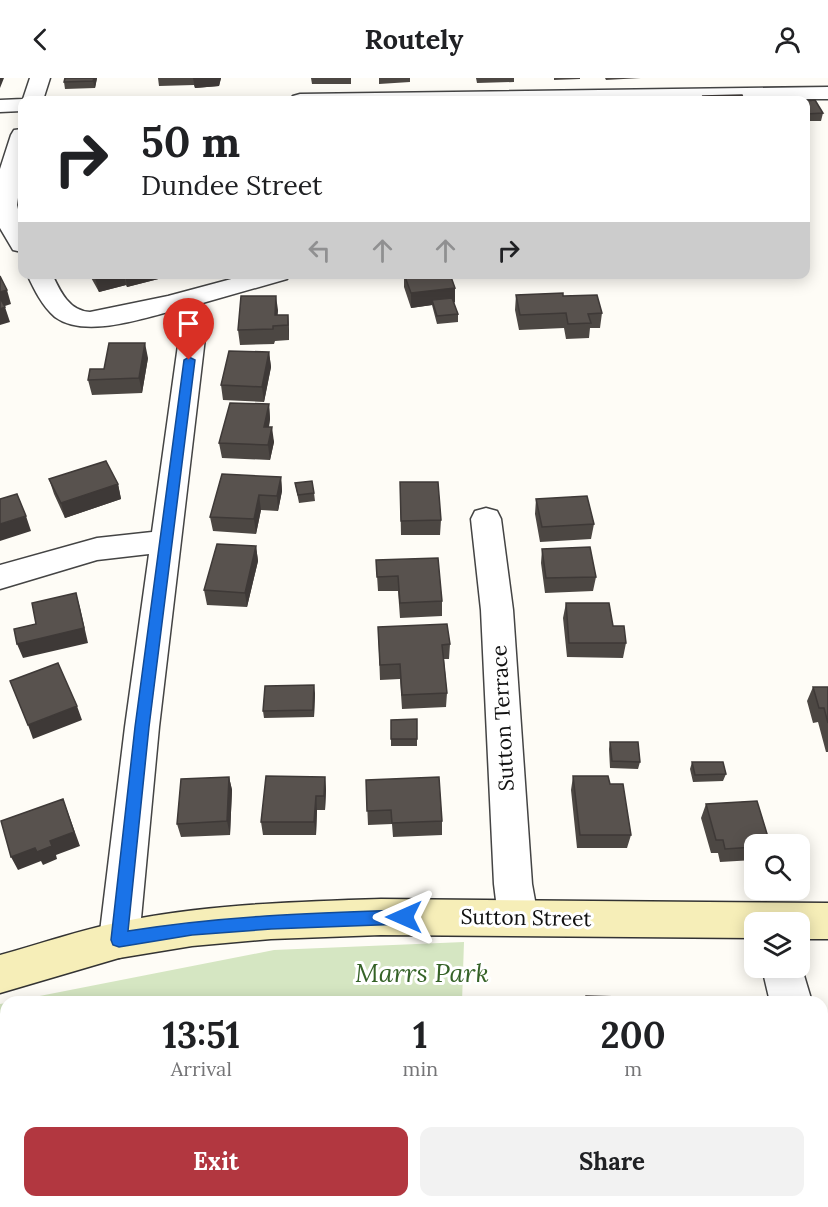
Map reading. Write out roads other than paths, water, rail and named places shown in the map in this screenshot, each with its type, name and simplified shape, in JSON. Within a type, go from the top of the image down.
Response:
[{"type":"street","points":[[34,96],[40,78]]},
{"type":"street","points":[[350,96],[449,88],[828,93]]},
{"type":"street","points":[[0,106],[18,105]]},
{"type":"street","points":[[18,149],[10,176],[6,208],[8,219],[18,238]]},
{"type":"street","points":[[42,279],[57,306],[77,318],[102,318],[185,302],[261,279]]},
{"type":"street","points":[[119,940],[142,727],[192,338],[191,314],[185,302]]},
{"type":"street","name":"Sutton Terrace","points":[[486,519],[497,610],[513,884],[518,917]]},
{"type":"street","points":[[0,577],[97,549],[166,541]]},
{"type":"street","name":"Sutton Street","points":[[0,974],[119,940],[192,928],[271,921],[381,917],[518,917],[744,921]]},
{"type":"street","name":"Sutton Street","points":[[810,921],[828,921]]},
{"type":"street","points":[[785,978],[789,996]]},
{"type":"park label","name":"Marrs Park","points":[[422,973]]}]
